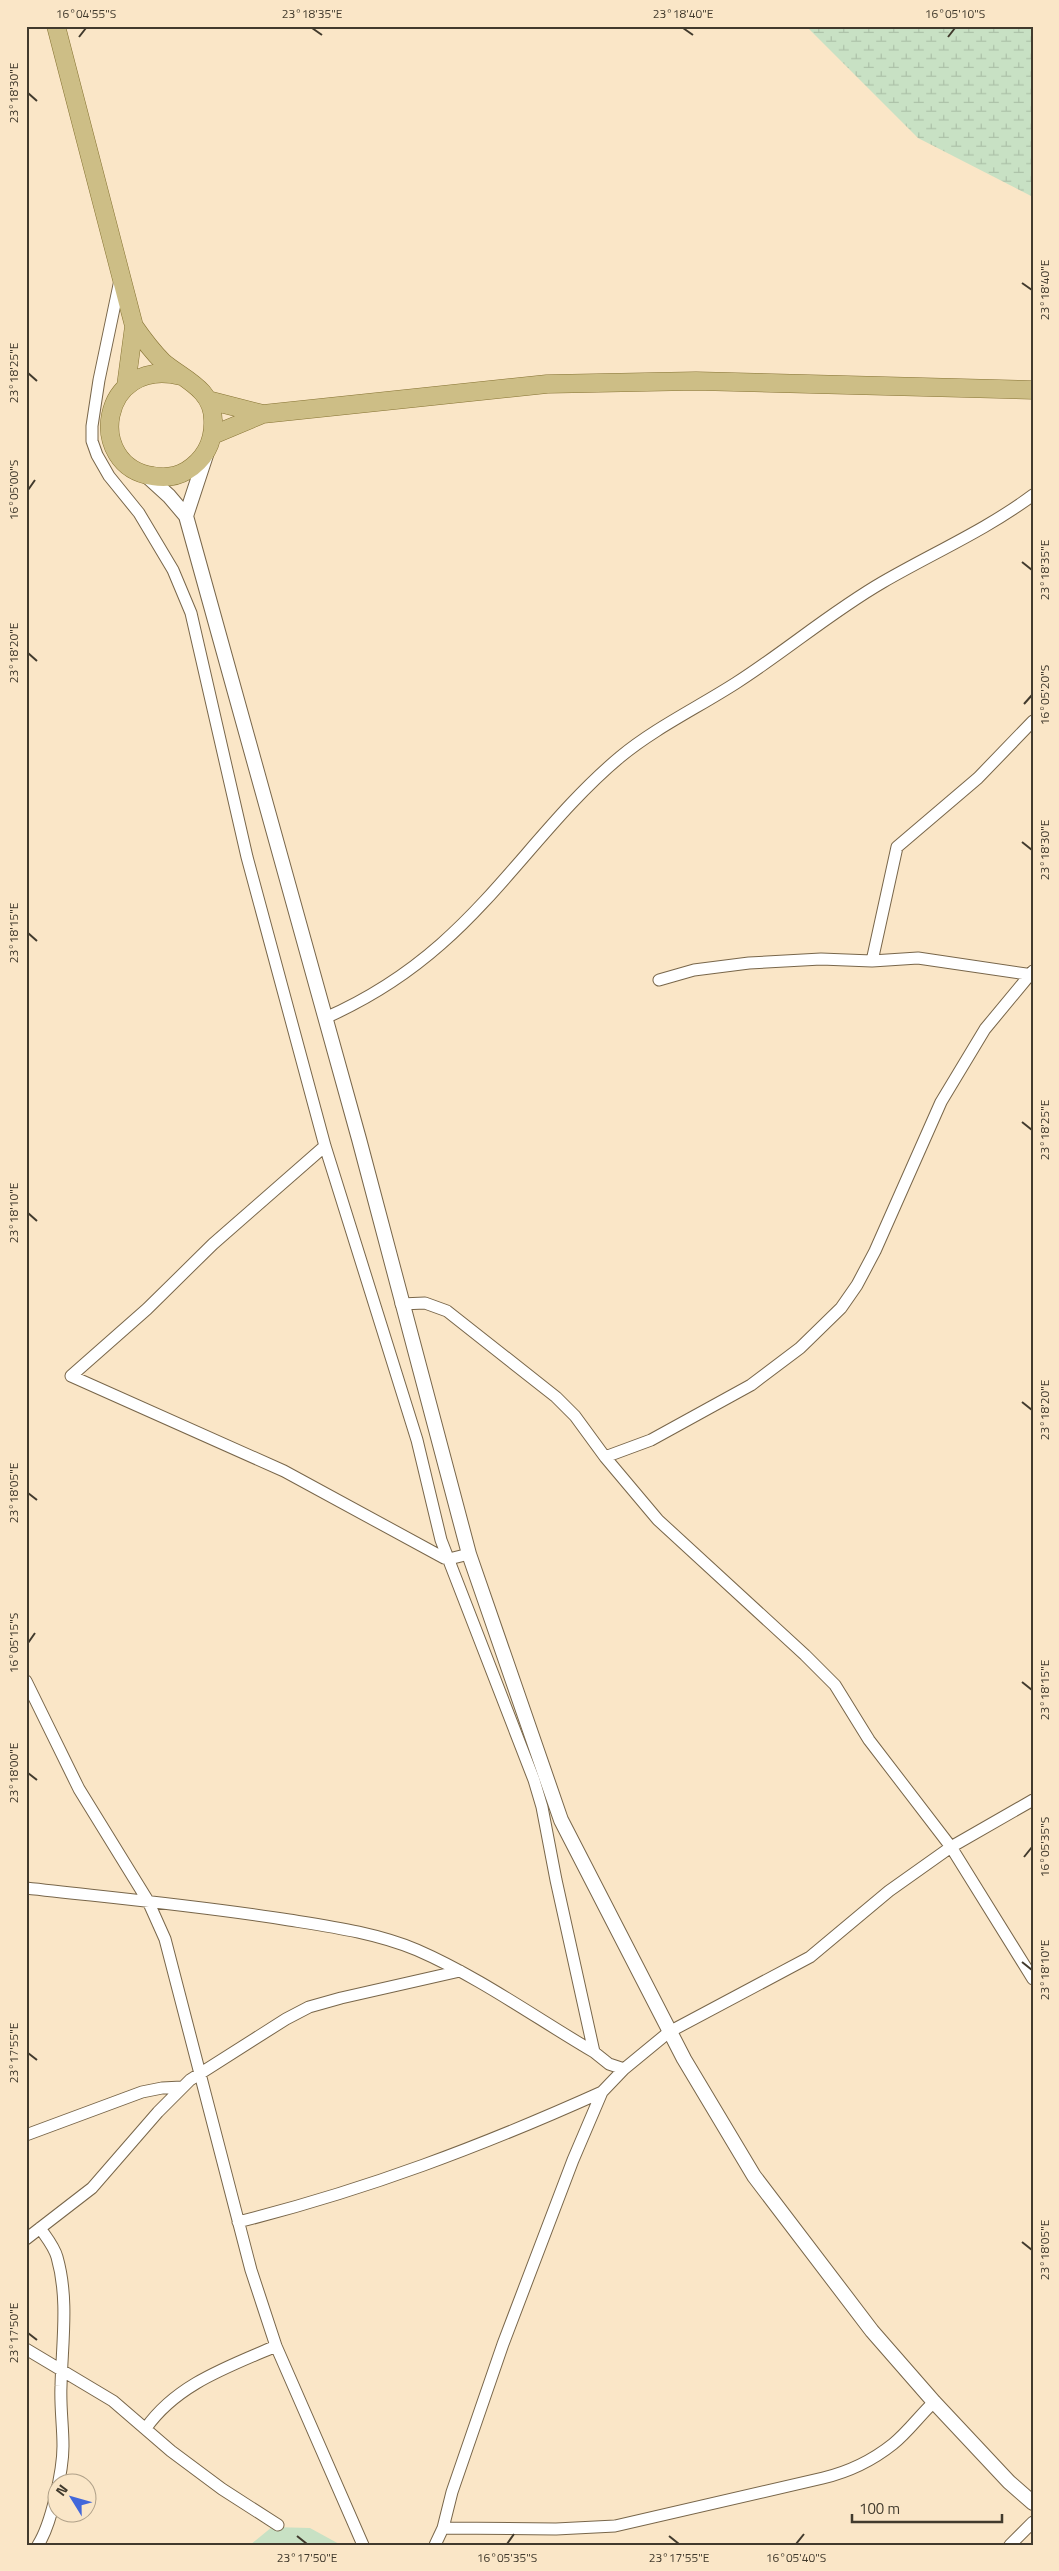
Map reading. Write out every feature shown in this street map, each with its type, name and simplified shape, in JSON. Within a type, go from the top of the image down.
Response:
[{"type":"main road","points":[[56,26],[134,326],[126,386]]},
{"type":"main road","points":[[134,326],[149,347],[181,376],[192,382],[208,400],[214,417],[213,435],[207,451],[196,465],[180,474],[163,478],[146,475],[132,468],[120,458],[113,444],[109,429],[111,413],[116,398],[126,386],[138,378],[152,373],[167,373],[181,376]]},
{"type":"main road","points":[[213,435],[263,414],[547,384],[696,381],[1033,390]]},
{"type":"main road","points":[[208,400],[263,414]]},
{"type":"street","points":[[122,276],[99,380],[92,426],[92,441],[97,456],[108,476],[139,513],[173,570],[191,613],[247,857],[325,1146],[417,1440],[441,1540],[534,1780],[542,1807],[594,2052]]},
{"type":"street","points":[[186,516],[207,451]]},
{"type":"street","points":[[146,475],[169,496],[186,516],[325,1018],[469,1554],[561,1820],[669,2032],[754,2176],[872,2331],[934,2402],[1009,2482],[1033,2503]]},
{"type":"street","points":[[325,1018],[357,1004],[441,944],[484,901],[565,808],[619,758],[652,733],[735,684],[861,595],[951,546],[1014,509],[1033,495]]},
{"type":"street","points":[[872,961],[897,847],[978,778],[1033,721]]},
{"type":"street","points":[[659,980],[694,970],[749,963],[821,959],[872,961],[918,958],[1031,974]]},
{"type":"street","points":[[605,1457],[651,1440],[751,1385],[800,1348],[841,1308],[856,1286],[875,1251],[941,1102],[985,1028],[1031,974]]},
{"type":"street","points":[[325,1146],[213,1244],[147,1309],[71,1376],[284,1471],[449,1559],[469,1554]]},
{"type":"street","points":[[401,1304],[425,1303],[447,1312],[479,1334],[556,1397],[575,1416],[605,1457],[658,1520],[835,1685],[869,1740],[951,1847],[1033,1979]]},
{"type":"street","points":[[26,1681],[79,1789],[148,1901],[164,1939],[251,2270],[276,2346],[363,2545]]},
{"type":"street","points":[[434,2545],[443,2528],[452,2492],[503,2344],[573,2160],[602,2092],[624,2069],[669,2032],[810,1957],[889,1891],[951,1847],[1033,1800]]},
{"type":"street","points":[[26,1888],[253,1914],[360,1932],[417,1950],[460,1971],[594,2052],[609,2064],[624,2069]]},
{"type":"street","points":[[26,2239],[92,2188],[142,2129],[182,2087],[198,2074],[286,2019],[309,2007],[460,1971]]},
{"type":"street","points":[[26,2135],[142,2092],[182,2087]]},
{"type":"street","points":[[238,2222],[356,2189],[464,2152],[602,2092]]},
{"type":"street","points":[[38,2545],[46,2532],[60,2472],[63,2449],[61,2394],[64,2313],[58,2257],[53,2246],[40,2228]]},
{"type":"street","points":[[146,2428],[163,2407],[190,2385],[276,2346]]},
{"type":"street","points":[[26,2349],[113,2401],[222,2489],[278,2525]]},
{"type":"street","points":[[443,2528],[556,2529],[614,2526],[823,2478],[848,2470],[884,2451],[898,2440],[934,2402]]},
{"type":"street","points":[[1010,2545],[1033,2522]]},
{"type":"green space","points":[[806,26],[1033,26],[1033,197],[918,138]]},
{"type":"green space","points":[[272,2527],[310,2528],[341,2545],[250,2545]]}]
